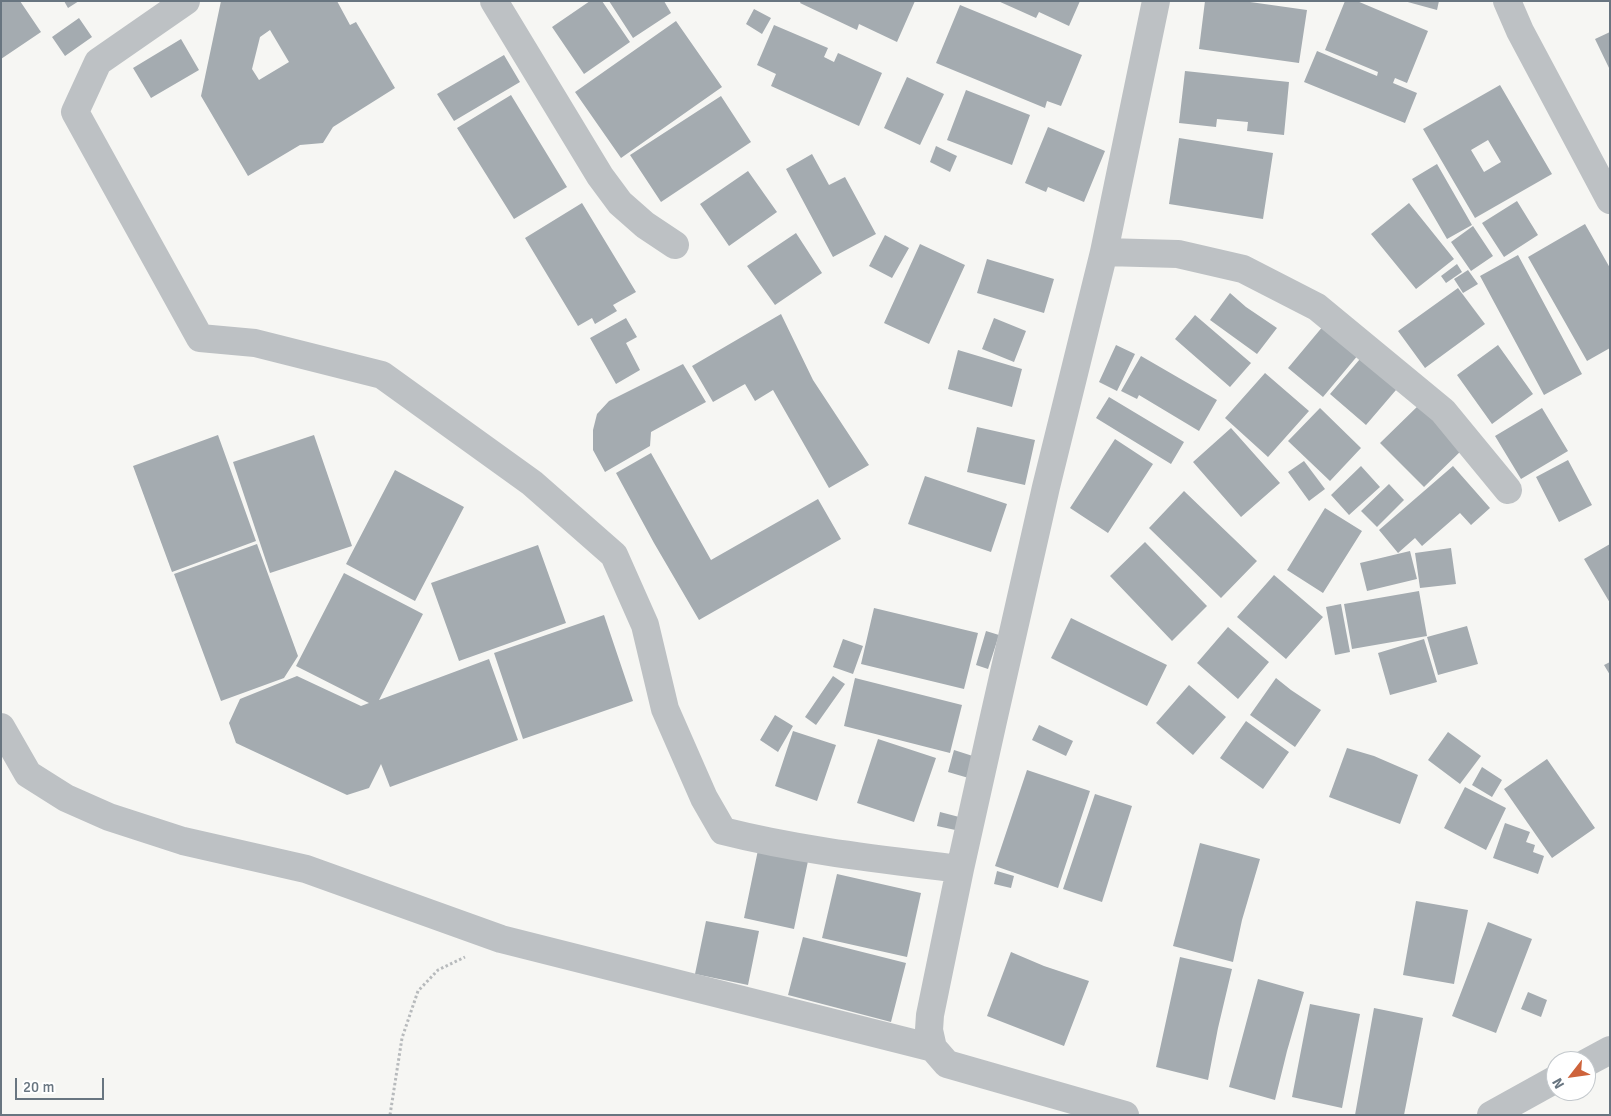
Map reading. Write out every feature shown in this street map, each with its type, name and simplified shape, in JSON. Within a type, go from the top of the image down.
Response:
[{"type":"street","points":[[186,1],[98,62],[75,112],[200,338],[255,343],[382,375],[532,483],[614,555],[645,625],[665,709],[704,798],[723,831],[770,843],[960,869]]},
{"type":"street","points":[[494,1],[595,167],[620,203],[645,225],[675,245]]},
{"type":"street","points":[[1125,1115],[946,1064],[933,1048],[929,1030],[930,1015],[960,869],[1046,487],[1104,252],[1156,1]]},
{"type":"street","points":[[1507,1],[1520,31],[1610,200]]},
{"type":"street","points":[[1104,252],[1178,254],[1243,269],[1317,306],[1443,412],[1508,490]]},
{"type":"street","points":[[1,727],[28,774],[66,798],[109,817],[183,841],[306,869],[500,939],[933,1048]]},
{"type":"street","points":[[1596,1058],[1610,1050]]},
{"type":"street","points":[[1491,1115],[1546,1085]]},
{"type":"path","points":[[390,1115],[402,1038],[418,991],[438,970],[500,939]]},
{"type":"building","points":[[1,1],[20,1],[41,32],[1,59]]},
{"type":"building","points":[[64,1],[79,1],[68,8]]},
{"type":"building","points":[[221,1],[337,1],[350,25],[356,22],[395,88],[333,127],[323,143],[300,145],[248,176],[201,96]],"holes":[[[270,30],[289,62],[259,80],[252,69],[260,37]]]},
{"type":"building","points":[[590,1],[602,1],[630,42],[584,74],[552,27]]},
{"type":"building","points":[[609,1],[664,1],[671,13],[633,38]]},
{"type":"building","points":[[801,1],[915,1],[897,42],[859,24],[857,30],[800,3]]},
{"type":"building","points":[[998,1],[1080,1],[1069,26],[1039,12],[1036,18]]},
{"type":"building","points":[[1205,1],[1243,1],[1307,10],[1299,63],[1199,49]]},
{"type":"building","points":[[1345,1],[1357,1],[1428,31],[1407,83],[1395,78],[1393,83],[1417,93],[1405,123],[1304,82],[1317,51],[1377,76],[1378,72],[1325,50]]},
{"type":"building","points":[[1404,1],[1439,1],[1437,10]]},
{"type":"building","points":[[960,5],[1082,55],[1061,106],[1047,101],[1045,108],[936,63]]},
{"type":"building","points":[[754,9],[771,18],[762,34],[746,24]]},
{"type":"building","points":[[79,18],[92,37],[65,56],[52,37]]},
{"type":"building","points":[[676,21],[722,87],[621,158],[575,92]]},
{"type":"building","points":[[774,25],[828,48],[824,57],[834,62],[838,53],[882,73],[859,126],[771,86],[776,74],[757,65]]},
{"type":"building","points":[[1610,32],[1610,70],[1595,39]]},
{"type":"building","points":[[181,39],[199,70],[151,98],[133,68]]},
{"type":"building","points":[[504,55],[520,82],[454,121],[437,94]]},
{"type":"building","points":[[1185,71],[1289,82],[1284,135],[1247,131],[1248,122],[1217,119],[1216,127],[1179,123]]},
{"type":"building","points":[[907,77],[944,94],[920,145],[884,128]]},
{"type":"building","points":[[1500,85],[1552,174],[1475,218],[1423,129]],"holes":[[[1488,140],[1501,162],[1484,172],[1471,150]]]},
{"type":"building","points":[[966,90],[1030,115],[1012,165],[947,140]]},
{"type":"building","points":[[511,95],[567,187],[514,219],[457,128]]},
{"type":"building","points":[[721,96],[751,142],[661,202],[630,155]]},
{"type":"building","points":[[1048,127],[1105,151],[1084,202],[1048,187],[1046,192],[1025,183]]},
{"type":"building","points":[[1179,138],[1273,153],[1263,219],[1169,204]]},
{"type":"building","points":[[936,146],[957,156],[950,172],[930,162]]},
{"type":"building","points":[[812,154],[829,185],[845,177],[876,234],[833,257],[786,169]]},
{"type":"building","points":[[1437,164],[1472,225],[1447,239],[1412,179]]},
{"type":"building","points":[[748,171],[777,212],[729,246],[700,204]]},
{"type":"building","points":[[1517,201],[1538,235],[1504,257],[1482,223]]},
{"type":"building","points":[[582,203],[636,292],[613,305],[617,311],[595,324],[592,318],[578,326],[525,238]]},
{"type":"building","points":[[1409,203],[1454,259],[1416,289],[1371,234]]},
{"type":"building","points":[[1585,224],[1610,268],[1610,348],[1587,361],[1528,257]]},
{"type":"building","points":[[1473,226],[1493,256],[1471,271],[1451,242]]},
{"type":"building","points":[[796,233],[822,273],[775,305],[747,266]]},
{"type":"building","points":[[885,235],[909,248],[892,278],[869,266]]},
{"type":"building","points":[[920,244],[965,265],[929,344],[884,323]]},
{"type":"building","points":[[1518,255],[1582,374],[1544,395],[1480,276]]},
{"type":"building","points":[[987,259],[1054,279],[1044,313],[977,293]]},
{"type":"building","points":[[1457,264],[1462,272],[1446,283],[1441,276]]},
{"type":"building","points":[[1468,270],[1478,284],[1463,293],[1454,279]]},
{"type":"building","points":[[1458,288],[1485,324],[1425,368],[1398,331]]},
{"type":"building","points":[[1230,293],[1246,307],[1277,328],[1257,354],[1210,320]]},
{"type":"building","points":[[781,314],[813,380],[869,465],[829,488],[773,390],[755,401],[745,384],[713,402],[692,366]]},
{"type":"building","points":[[1195,315],[1251,363],[1230,387],[1175,339]]},
{"type":"building","points":[[626,318],[637,337],[626,343],[640,370],[616,384],[590,338]]},
{"type":"building","points":[[994,318],[1026,331],[1014,362],[982,349]]},
{"type":"building","points":[[1329,319],[1364,348],[1323,397],[1288,368]]},
{"type":"building","points":[[1116,345],[1135,354],[1117,391],[1099,382]]},
{"type":"building","points":[[1498,345],[1533,394],[1492,424],[1457,375]]},
{"type":"building","points":[[958,350],[1022,369],[1012,407],[948,389]]},
{"type":"building","points":[[1366,352],[1402,383],[1366,425],[1330,394]]},
{"type":"building","points":[[1141,356],[1217,400],[1199,431],[1139,395],[1137,399],[1121,391]]},
{"type":"building","points":[[683,364],[706,402],[651,432],[650,446],[605,472],[593,450],[593,430],[597,414],[609,401]]},
{"type":"building","points":[[1265,373],[1309,411],[1268,457],[1225,418]]},
{"type":"building","points":[[1109,397],[1184,442],[1171,464],[1096,418]]},
{"type":"building","points":[[1422,402],[1466,446],[1424,487],[1380,443]]},
{"type":"building","points":[[1320,408],[1361,448],[1330,481],[1288,441]]},
{"type":"building","points":[[1542,408],[1568,451],[1521,479],[1495,436]]},
{"type":"building","points":[[977,427],[1035,440],[1025,485],[967,472]]},
{"type":"building","points":[[1231,428],[1280,483],[1241,517],[1193,462]]},
{"type":"building","points":[[218,435],[256,541],[172,572],[133,466]]},
{"type":"building","points":[[314,435],[352,546],[270,573],[233,462]]},
{"type":"building","points":[[1115,439],[1153,464],[1108,533],[1070,508]]},
{"type":"building","points":[[651,453],[711,560],[818,499],[841,539],[699,620],[616,473]]},
{"type":"building","points":[[1568,460],[1592,505],[1559,522],[1536,477]]},
{"type":"building","points":[[1304,461],[1325,489],[1309,501],[1288,472]]},
{"type":"building","points":[[1361,466],[1380,487],[1349,515],[1331,495]]},
{"type":"building","points":[[1453,466],[1490,508],[1471,525],[1460,513],[1422,546],[1415,538],[1398,553],[1379,530]]},
{"type":"building","points":[[395,470],[464,507],[415,601],[346,564]]},
{"type":"building","points":[[925,476],[1007,504],[991,552],[908,524]]},
{"type":"building","points":[[1389,484],[1404,500],[1377,527],[1361,511]]},
{"type":"building","points":[[1184,491],[1257,561],[1221,598],[1149,528]]},
{"type":"building","points":[[1325,508],[1362,531],[1323,593],[1287,570]]},
{"type":"building","points":[[1145,542],[1207,606],[1172,641],[1110,576]]},
{"type":"building","points":[[257,544],[298,656],[284,678],[221,701],[174,574]]},
{"type":"building","points":[[1610,544],[1610,603],[1584,559]]},
{"type":"building","points":[[538,545],[566,623],[459,661],[431,583]]},
{"type":"building","points":[[1451,548],[1456,584],[1420,588],[1415,553]]},
{"type":"building","points":[[1410,551],[1417,579],[1367,591],[1360,563]]},
{"type":"building","points":[[344,573],[423,614],[379,700],[489,659],[518,740],[390,787],[381,764],[369,788],[347,795],[236,743],[229,723],[240,699],[297,676],[361,706],[369,703],[296,666]]},
{"type":"building","points":[[1274,575],[1323,617],[1286,659],[1237,617]]},
{"type":"building","points":[[1419,591],[1427,636],[1352,649],[1344,604]]},
{"type":"building","points":[[1341,604],[1350,652],[1335,655],[1326,607]]},
{"type":"building","points":[[874,608],[978,633],[964,689],[861,664]]},
{"type":"building","points":[[604,615],[633,701],[523,739],[494,653]]},
{"type":"building","points":[[1071,618],[1167,665],[1147,706],[1051,658]]},
{"type":"building","points":[[1467,626],[1478,664],[1438,675],[1427,637]]},
{"type":"building","points":[[1228,627],[1269,662],[1238,699],[1197,663]]},
{"type":"building","points":[[986,631],[999,635],[988,669],[976,665]]},
{"type":"building","points":[[843,639],[863,646],[853,674],[833,667]]},
{"type":"building","points":[[1424,639],[1437,682],[1390,695],[1378,653]]},
{"type":"building","points":[[1610,662],[1610,675],[1604,665]]},
{"type":"building","points":[[833,676],[845,684],[816,725],[805,717]]},
{"type":"building","points":[[855,678],[962,705],[950,753],[844,726]]},
{"type":"building","points":[[1276,678],[1321,710],[1295,747],[1250,715]]},
{"type":"building","points":[[1189,685],[1226,717],[1193,755],[1156,723]]},
{"type":"building","points":[[775,715],[793,726],[778,752],[760,740]]},
{"type":"building","points":[[1246,721],[1289,752],[1263,789],[1220,758]]},
{"type":"building","points":[[1039,725],[1073,741],[1066,756],[1032,740]]},
{"type":"building","points":[[793,731],[836,745],[817,801],[775,786]]},
{"type":"building","points":[[1448,732],[1481,756],[1460,784],[1428,760]]},
{"type":"building","points":[[878,739],[936,758],[914,822],[857,803]]},
{"type":"building","points":[[1347,748],[1374,756],[1418,775],[1400,824],[1329,797]]},
{"type":"building","points":[[954,750],[979,758],[972,779],[948,772]]},
{"type":"building","points":[[1547,759],[1595,828],[1552,858],[1504,789]]},
{"type":"building","points":[[1482,767],[1502,780],[1492,797],[1472,785]]},
{"type":"building","points":[[1027,770],[1090,791],[1058,888],[995,866]]},
{"type":"building","points":[[1465,787],[1506,808],[1486,850],[1444,828]]},
{"type":"building","points":[[1095,794],[1132,806],[1102,902],[1063,889]]},
{"type":"building","points":[[940,812],[963,818],[960,831],[937,826]]},
{"type":"building","points":[[1505,823],[1530,832],[1526,842],[1535,845],[1533,852],[1544,856],[1538,874],[1493,858]]},
{"type":"building","points":[[1200,843],[1260,859],[1242,920],[1233,962],[1173,946]]},
{"type":"building","points":[[758,850],[808,861],[794,929],[744,918]]},
{"type":"building","points":[[997,871],[1014,876],[1011,888],[994,884]]},
{"type":"building","points":[[837,874],[921,893],[907,957],[822,938]]},
{"type":"building","points":[[1416,901],[1468,910],[1454,984],[1403,975]]},
{"type":"building","points":[[706,921],[759,931],[748,985],[695,974]]},
{"type":"building","points":[[1488,922],[1532,939],[1496,1033],[1452,1016]]},
{"type":"building","points":[[803,937],[906,963],[891,1022],[788,995]]},
{"type":"building","points":[[1011,952],[1044,966],[1089,981],[1064,1046],[987,1016]]},
{"type":"building","points":[[1180,957],[1232,969],[1208,1080],[1156,1067]]},
{"type":"building","points":[[1258,979],[1304,992],[1275,1100],[1229,1087]]},
{"type":"building","points":[[1528,992],[1547,1000],[1541,1017],[1521,1009]]},
{"type":"building","points":[[1310,1004],[1360,1014],[1342,1108],[1292,1097]]},
{"type":"building","points":[[1374,1008],[1423,1018],[1404,1115],[1355,1115]]}]
